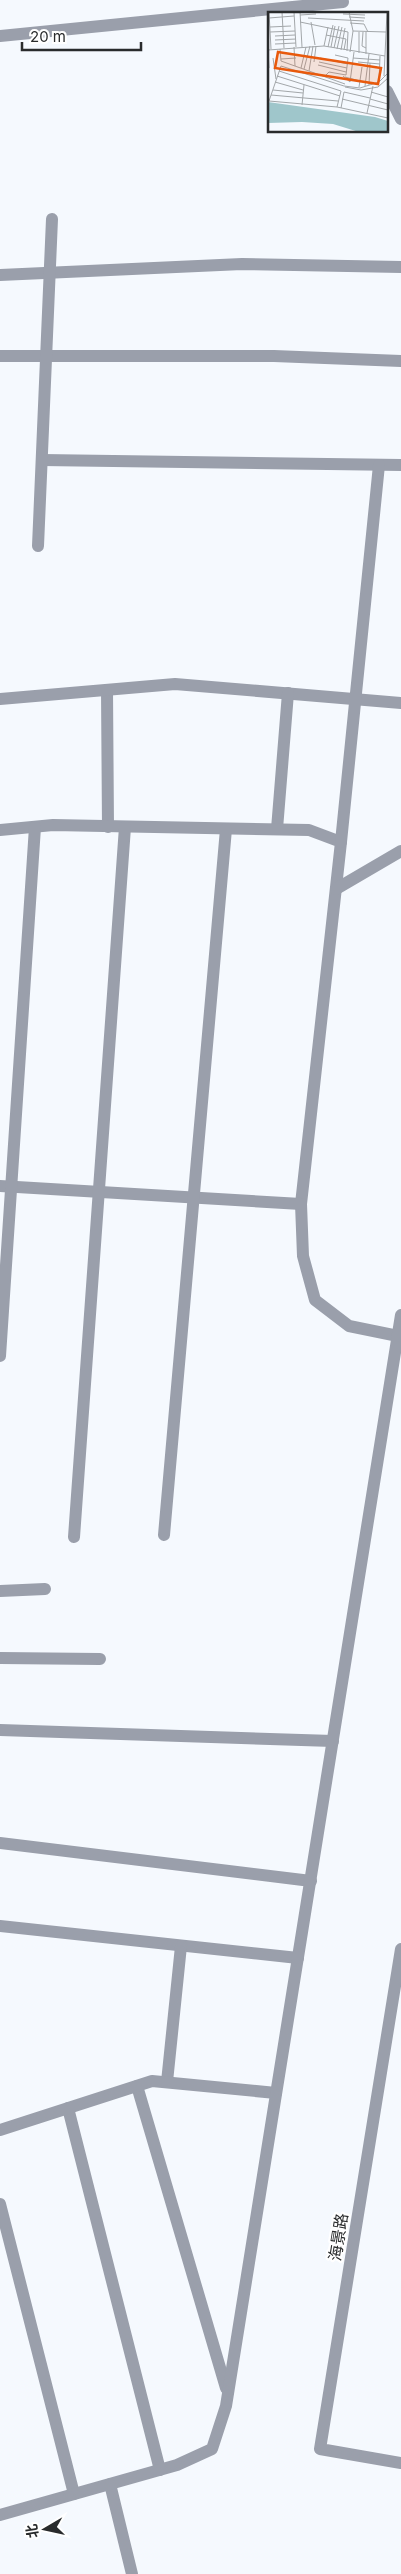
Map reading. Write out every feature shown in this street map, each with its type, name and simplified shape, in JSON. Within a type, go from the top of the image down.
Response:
[{"type":"street","points":[[0,36],[342,1]]},
{"type":"street","points":[[388,93],[401,119]]},
{"type":"street","points":[[38,546],[52,219]]},
{"type":"street","points":[[0,275],[242,264],[401,266]]},
{"type":"street","points":[[0,356],[274,356],[401,361]]},
{"type":"street","points":[[42,460],[401,465]]},
{"type":"street","points":[[379,465],[341,842],[301,1204],[303,1256],[316,1300],[349,1326],[398,1336]]},
{"type":"street","points":[[0,699],[175,684],[401,703]]},
{"type":"street","points":[[107,690],[108,826]]},
{"type":"street","points":[[277,829],[288,693]]},
{"type":"street","points":[[0,830],[35,827],[108,826],[309,830],[341,842]]},
{"type":"street","points":[[0,1356],[5,1187],[35,827]]},
{"type":"street","points":[[74,1537],[125,827]]},
{"type":"street","points":[[164,1535],[226,829]]},
{"type":"street","points":[[336,889],[401,850]]},
{"type":"street","points":[[5,1187],[301,1204]]},
{"type":"street","points":[[0,2515],[177,2465],[212,2449],[226,2406],[401,1314]]},
{"type":"street","points":[[0,1591],[45,1589]]},
{"type":"street","points":[[0,1658],[100,1659]]},
{"type":"street","points":[[0,1730],[333,1741]]},
{"type":"street","points":[[0,1843],[310,1881]]},
{"type":"street","points":[[0,1926],[298,1958]]},
{"type":"street","points":[[167,2082],[181,1946]]},
{"type":"street","name":"海景路","points":[[401,1948],[320,2449],[401,2463]]},
{"type":"street","points":[[0,2130],[152,2081],[276,2093]]},
{"type":"street","points":[[137,2086],[228,2392]]},
{"type":"street","points":[[68,2108],[160,2470]]},
{"type":"street","points":[[0,2204],[74,2494]]},
{"type":"street","points":[[110,2484],[132,2574]]}]
